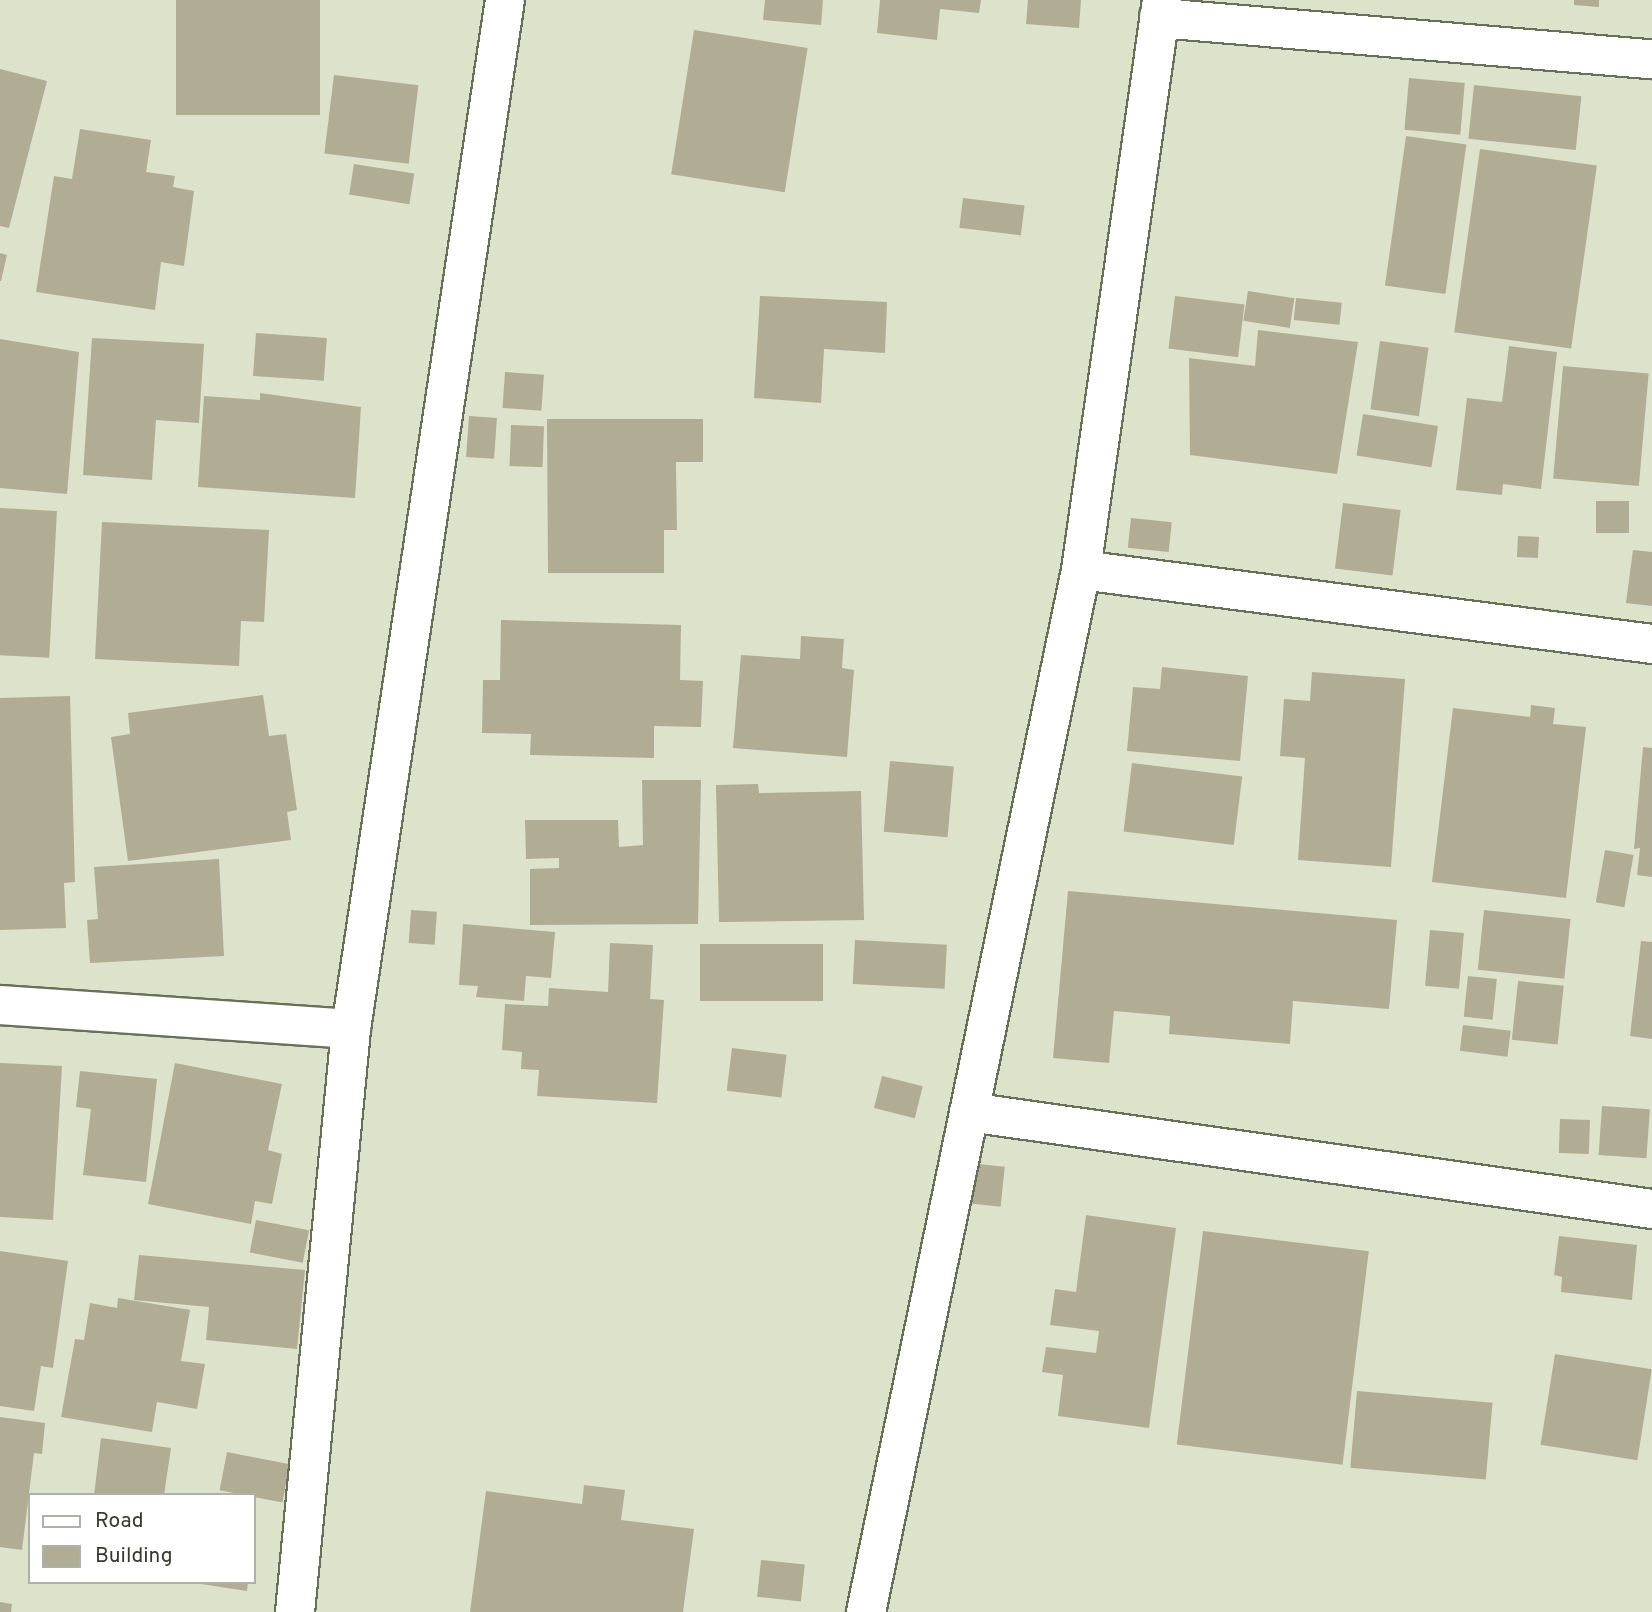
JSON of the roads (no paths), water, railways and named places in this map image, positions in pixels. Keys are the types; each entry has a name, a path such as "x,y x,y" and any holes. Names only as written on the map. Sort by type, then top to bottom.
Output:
{"street":[{"path":"295,1612 351,1029 505,0"},
{"path":"866,1612 1081,570 1161,9 1652,59"},
{"path":"1081,570 1652,644"},
{"path":"0,1006 351,1029"},
{"path":"969,1112 1652,1209"}]}
